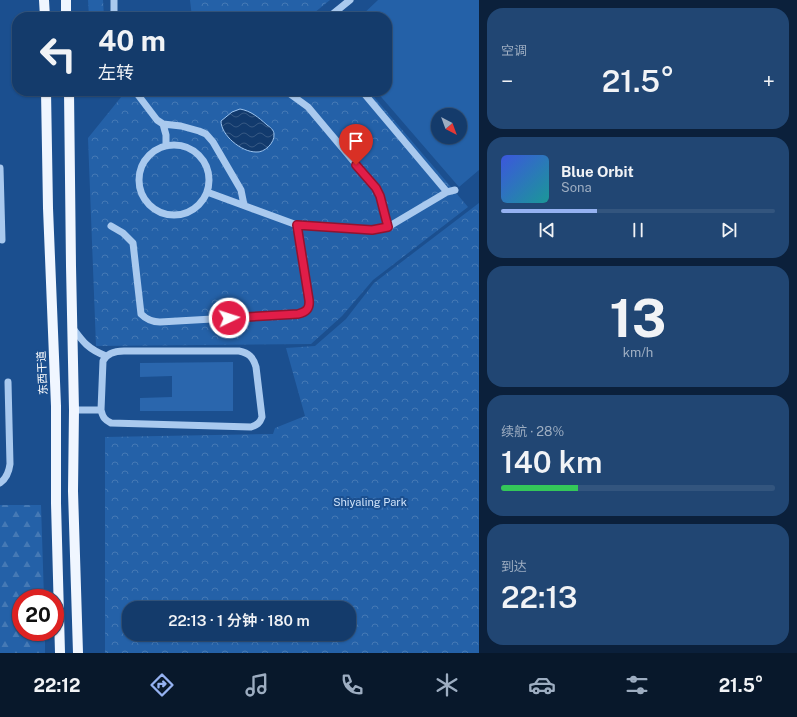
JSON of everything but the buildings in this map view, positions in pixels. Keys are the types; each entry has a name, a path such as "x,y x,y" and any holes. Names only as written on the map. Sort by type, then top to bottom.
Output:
{"main road":[{"path":"44,0 45,12"},
{"path":"66,0 66,12"},
{"name":"东西干道","path":"46,96 48,208 56,406 56,503 60,653"},
{"path":"69,96 74,410 73,491 78,653"}],"street":[{"path":"114,0 114,12"},
{"path":"335,12 350,0"},
{"path":"139,96 157,120 163,124 181,126 206,134 213,142 241,190 244,205"},
{"path":"293,96 308,107 376,188 380,196 388,227"},
{"path":"366,96 446,192"},
{"path":"163,124 166,135 166,145"},
{"path":"176,144 187,146 197,152 204,161 209,172 210,183 207,192 199,205 189,212 178,215 165,214 154,210 145,201 140,190 138,179 140,168 146,158 154,150 166,145 176,144"},
{"path":"0,168 2,240"},
{"path":"207,192 297,225 372,230 388,227 446,192 455,190"},
{"path":"111,226 124,233 133,243 142,314 149,320 160,322 298,314 307,311 309,308 309,300 297,225"},
{"path":"72,325 84,344 92,350 106,356"},
{"path":"118,351 239,351 249,354 254,360 262,417 261,421 257,425 251,427 112,423 106,421 101,410 103,361 106,356 118,351"},
{"path":"0,483 8,472 10,464 8,382"},
{"path":"74,410 101,410"}],"green space":[{"path":"88,0 103,0 104,12 89,12"},
{"path":"190,0 330,0 315,12 191,12"},
{"path":"378,0 479,0 479,170 459,187 380,96 392,96 392,12 365,12"},
{"path":"122,96 373,96 468,207 373,280 342,316 311,344 96,346 88,138"},
{"name":"Shiyaling Park","path":"479,203 479,653 105,653 105,437 273,434 275,428 305,416 286,348 315,346 346,319 374,283"},
{"path":"0,505 41,505 44,589 12,589 12,641 45,641 45,653 0,653"}],"water":[{"path":"240,109 248,111 273,130 273,141 262,151 250,151 238,146 224,132 221,121 232,112"}],"route":[{"path":"229,318 298,314 307,311 310,304 297,225 372,230 388,227 380,196 376,188 356,165"}]}
